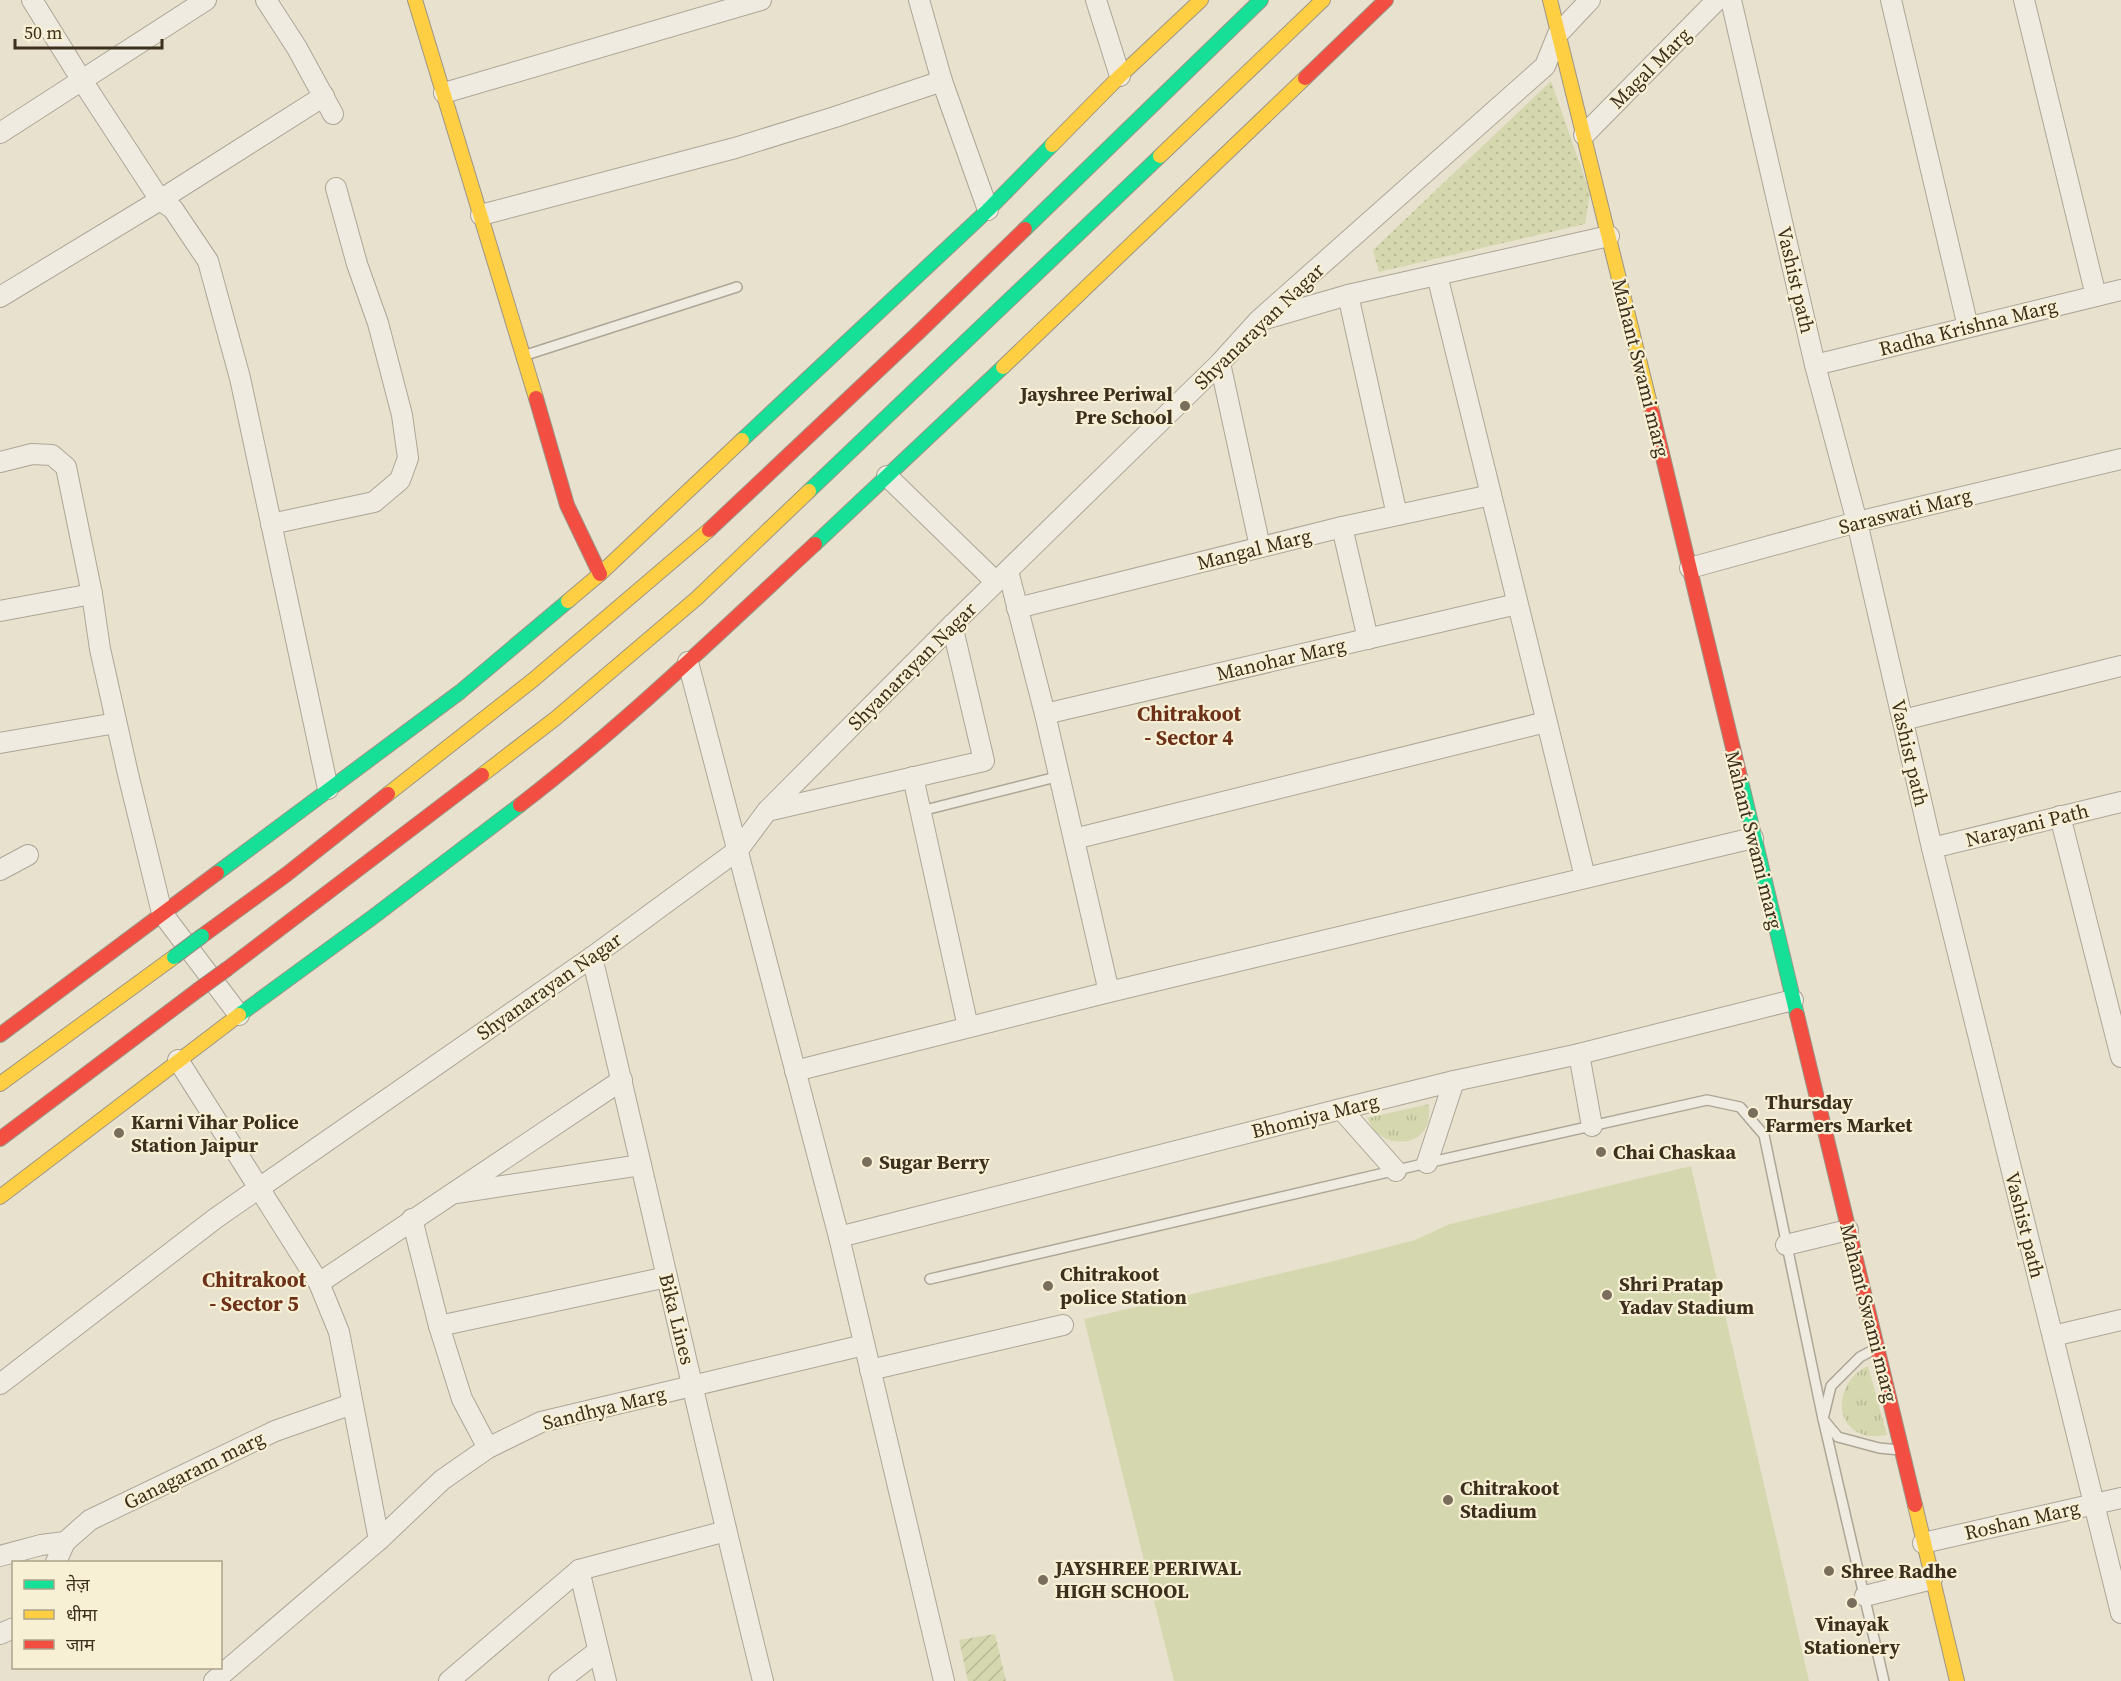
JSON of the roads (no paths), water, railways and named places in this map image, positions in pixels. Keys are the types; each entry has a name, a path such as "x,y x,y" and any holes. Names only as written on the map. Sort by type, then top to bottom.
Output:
{"main road":[{"path":"416,0 567,505 600,574"},
{"path":"0,1035 460,692 600,574 988,210 1120,76 1201,0"},
{"path":"0,1084 287,874 533,680 632,597 707,531 919,332 1261,0"},
{"path":"0,1139 556,718 697,598 1323,0"},
{"path":"0,1197 178,1060 373,917 549,782 688,662 887,476 1386,0"},
{"name":"Mahant Swami marg","path":"1550,0 1690,568 1753,838 1958,1681"}],"street":[{"path":"32,0 81,80 160,200 173,209 208,261 240,378 328,789"},
{"path":"0,133 206,0"},
{"path":"266,0 297,48 333,114"},
{"path":"444,93 761,0"},
{"path":"919,0 942,81 988,210"},
{"path":"1096,0 1120,76"},
{"name":"Shyanarayan Nagar","path":"0,1384 216,1218 592,957 738,850 767,811 952,625 1220,363 1259,320 1545,66 1558,34 1590,0"},
{"name":"Magal Marg","path":"1584,135 1717,0"},
{"name":"Vashist path","path":"1731,0 1815,365 1857,522 1932,848 2121,1613"},
{"path":"1891,0 1968,327"},
{"path":"2024,0 2096,296"},
{"path":"481,214 735,147 942,81"},
{"path":"0,297 160,200 324,96"},
{"path":"271,524 374,502 400,480 408,458 402,416 378,323 357,264 336,188"},
{"path":"1259,320 1348,295 1609,236"},
{"path":"1437,275 1585,877"},
{"name":"Radha Krishna Marg","path":"1815,365 2121,290"},
{"path":"1348,295 1397,515"},
{"path":"1220,363 1260,547"},
{"path":"0,462 32,454 52,455 66,467 92,594 100,649 162,913 240,1015"},
{"name":"Saraswati Marg","path":"1690,568 1857,522 2121,459"},
{"path":"887,476 1002,577 1017,608 1060,776 1109,992"},
{"name":"Mangal Marg","path":"1017,608 1260,547 1491,495"},
{"path":"1342,528 1368,639"},
{"path":"0,611 92,594"},
{"name":"Manohar Marg","path":"1045,714 1517,604"},
{"path":"767,811 984,760 952,625"},
{"path":"688,662 839,1237 944,1681"},
{"path":"1903,720 2121,666"},
{"path":"1074,839 1546,722"},
{"path":"0,743 116,723"},
{"path":"913,777 968,1027"},
{"name":"Narayani Path","path":"1932,848 2121,802"},
{"path":"2060,816 2121,1057"},
{"path":"795,1071 1109,992 1753,838"},
{"path":"0,870 28,855"},
{"name":"Bika Lines","path":"592,957 763,1681"},
{"name":"Bhomiya Marg","path":"839,1237 1341,1109 1454,1081 1579,1054 1793,1000"},
{"path":"1579,1054 1592,1126"},
{"path":"178,1060 319,1283 339,1332 379,1540"},
{"path":"319,1283 622,1080"},
{"path":"1427,1163 1454,1081"},
{"path":"1341,1109 1396,1171"},
{"path":"449,1194 640,1165"},
{"path":"412,1219 439,1326 462,1399 488,1448"},
{"path":"1786,1245 1848,1230"},
{"path":"439,1326 667,1277"},
{"path":"2053,1336 2121,1320"},
{"path":"870,1370 1063,1325"},
{"name":"Sandhya Marg","path":"214,1681 379,1540 442,1480 488,1448 541,1422 864,1345"},
{"name":"Ganagaram marg","path":"57,1561 65,1542 90,1520 274,1431 352,1404"},
{"name":"Roshan Marg","path":"1923,1543 2121,1498"},
{"path":"449,1681 579,1570 726,1531"},
{"path":"0,1556 41,1545 65,1542"},
{"path":"579,1570 606,1681"},
{"path":"1865,1596 1932,1579"},
{"path":"558,1681 598,1651"}],"lane":[{"path":"523,356 737,287"},
{"path":"921,810 1060,776"},
{"path":"930,1279 1707,1100 1740,1107 1764,1135 1823,1419 1884,1681"},
{"path":"1823,1419 1831,1386 1860,1357 1877,1348"},
{"path":"1823,1419 1838,1437 1879,1448 1903,1450"}],"place":[{"name":"Jayshree Periwal Pre School","path":"1185,406"},
{"name":"Thursday Farmers Market","path":"1753,1113"},
{"name":"Karni Vihar Police Station Jaipur","path":"119,1133"},
{"name":"Chai Chaskaa","path":"1601,1152"},
{"name":"Sugar Berry","path":"867,1162"},
{"name":"Chitrakoot police Station","path":"1048,1286"},
{"name":"Shri Pratap Yadav Stadium","path":"1607,1295"},
{"name":"Chitrakoot Stadium","path":"1448,1500"},
{"name":"Shree Radhe","path":"1829,1571"},
{"name":"JAYSHREE PERIWAL HIGH SCHOOL","path":"1043,1580"},
{"name":"Vinayak Stationery","path":"1852,1603"}],"district":[{"name":"Chitrakoot - Sector 4","path":"1189,725"},
{"name":"Chitrakoot - Sector 5","path":"254,1291"}]}
